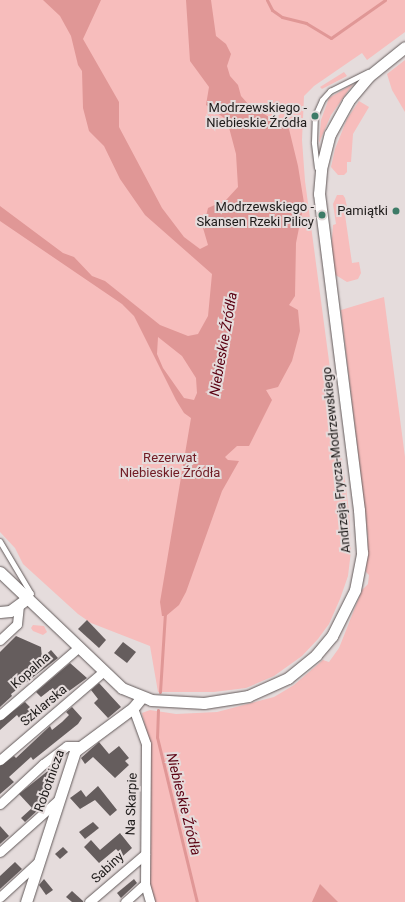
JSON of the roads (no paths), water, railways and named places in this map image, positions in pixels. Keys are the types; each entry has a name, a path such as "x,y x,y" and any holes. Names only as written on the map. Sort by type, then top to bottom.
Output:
{"street":[{"name":"Andrzeja Frycza-Modrzewskiego","path":"0,572 122,688 141,698 180,703 216,703 248,696 270,688 298,671 320,651 339,626 353,596 360,566 361,531 319,184 323,157 334,124 354,92 380,66 405,47"},
{"path":"0,612 10,611 19,606 28,598"},
{"path":"0,640 16,624 19,606"},
{"name":"Kopalna","path":"0,715 79,647"},
{"name":"Szklarska","path":"0,760 104,671"},
{"name":"Robotnicza","path":"26,902 70,761 79,746 133,708 141,698"},
{"name":"Na Skarpie","path":"133,708 146,744 145,884 150,902"},
{"path":"0,804 43,764 67,746 79,746"},
{"path":"0,852 57,801"},
{"name":"Sabiny","path":"89,902 145,854"},
{"path":"0,897 37,863"},
{"path":"125,902 145,884"}],"lane":[{"path":"319,184 314,142 315,116 322,100 330,91 380,66"},
{"path":"0,540 31,593 28,598"}],"water":[{"path":"43,0 101,0 83,39 119,102 119,127 162,208 184,237 200,249 208,245 203,228 208,208 226,200 238,187 236,154 227,120 206,105 209,87 190,61 186,0 211,0 216,36 226,44 231,54 227,66 230,76 238,85 241,96 249,105 289,129 298,166 304,203 296,243 295,296 289,305 298,310 300,331 292,361 278,387 266,390 272,400 249,446 237,446 225,457 228,460 239,461 222,491 186,592 179,605 166,616 162,616 160,602 191,418 184,413 176,400 134,316 122,304 0,221 0,206 63,253 74,257 92,276 105,281 160,325 188,336 198,334 208,316 212,274 145,215 120,179 104,146 89,131 83,108 82,71 78,65 71,36 60,16","holes":["158,337 182,356 196,378 197,393 194,400 184,398 163,368 157,354"]},
{"path":"320,884 338,902 312,902"}],"waterway":[{"path":"267,0 272,10 282,17 306,23 331,38 385,0"},
{"name":"Niebieskie Źródła","path":"160,692 165,613"},
{"name":"Niebieskie Źródła","path":"158,710 157,737 197,902"}],"place":[{"name":"Modrzewskiego - Niebieskie Źródła","path":"315,116"},
{"name":"Pamiątki","path":"396,211"},
{"name":"Modrzewskiego - Skansen Rzeki Pilicy","path":"322,215"}],"park label":[{"name":"Rezerwat Niebieskie Źródła","path":"170,466"}]}
